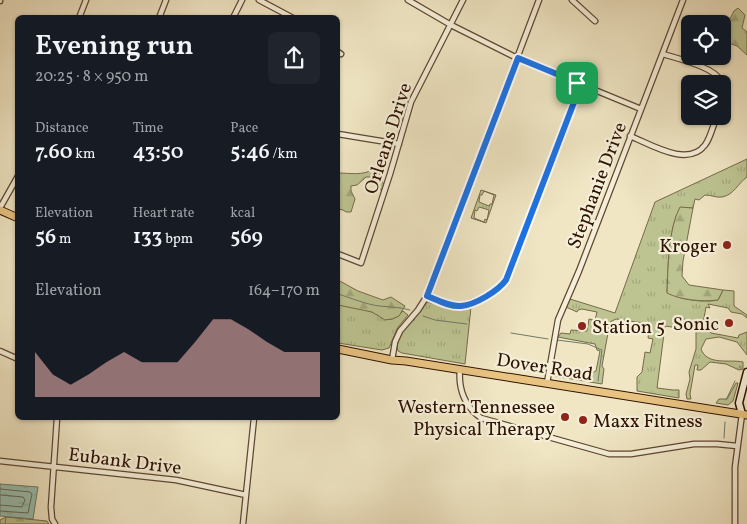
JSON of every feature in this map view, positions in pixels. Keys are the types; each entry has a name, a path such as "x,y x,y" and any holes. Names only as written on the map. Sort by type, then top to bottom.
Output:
{"main road":[{"path":"0,209 15,216"},
{"name":"Dover Road","path":"340,349 392,360 744,414"},
{"path":"744,414 738,403 747,372"}],"street":[{"path":"80,15 86,0"},
{"path":"160,15 166,0"},
{"path":"234,15 242,0"},
{"path":"259,0 287,15"},
{"path":"408,0 451,25 518,58 642,109"},
{"name":"Orleans Drive","path":"340,255 361,263 411,102 463,0"},
{"path":"392,360 395,342 400,331 427,296 539,0"},
{"path":"572,0 595,21"},
{"name":"Stephanie Drive","path":"547,383 558,320 579,271 683,0"},
{"path":"662,54 705,68 716,75"},
{"path":"427,296 450,305 462,306 472,303 501,287 506,280 581,84"},
{"path":"630,136 678,155 687,156 700,150 706,144 713,125"},
{"path":"340,134 398,144"},
{"path":"0,209 15,182"},
{"path":"0,350 15,358"},
{"path":"460,369 459,381 461,391 468,406 482,418 595,451 620,454 665,450 694,444 737,446"},
{"path":"735,524 735,467 737,446 744,414"},
{"path":"55,524 52,519 52,507 57,420"},
{"path":"244,524 254,420"},
{"name":"Eubank Drive","path":"0,460 176,480 246,495"}],"green space":[{"path":"738,8 745,15 742,28 747,32 747,55 737,46 731,44 731,17"},
{"path":"747,159 747,177 730,194 720,197 705,195 699,200 695,199 693,208 680,208 671,237 667,292 685,299 706,301 718,300 723,290 734,291 734,306 747,315 747,318 742,314 731,312 728,308 708,304 710,308 706,307 702,329 708,329 711,333 738,338 739,335 747,332 747,355 737,342 719,337 706,339 701,349 708,358 713,360 743,362 743,369 739,370 726,364 710,362 701,370 697,370 698,365 695,365 690,394 691,399 687,399 686,394 690,379 689,372 696,349 696,330 688,327 685,329 665,326 657,388 679,390 679,398 637,391 637,377 642,372 645,352 650,353 653,339 648,338 650,324 616,319 610,322 602,366 604,369 602,384 554,376 551,371 552,367 559,375 582,379 582,376 592,377 592,373 596,371 600,351 597,350 595,344 558,337 561,333 570,334 571,330 587,331 589,319 595,320 597,312 582,309 577,312 566,307 570,299 615,313 655,202"},
{"path":"374,169 379,172 384,186 383,190 377,189 373,177 366,177 357,185 351,186 355,199 351,212 340,209 340,173 370,171"},
{"path":"481,190 496,195 486,223 471,218","holes":["484,191 494,195 492,204 489,206 479,202 480,195","479,207 489,210 487,220 485,219 484,222 474,218 475,210 477,211"]},
{"path":"680,207 693,208 682,276 689,285 723,290 718,300 692,300 667,293 671,237"},
{"path":"340,281 358,291 383,300 391,297 405,306 399,316 392,319 385,320 372,312 340,305"},
{"path":"427,302 455,309 471,307 465,364 398,351 399,338"},
{"path":"340,305 361,309 386,319 398,316 403,311 408,315 398,327 389,348 382,350 340,343"},
{"path":"736,383 738,383 733,401 728,405 716,403 719,399 727,399"},
{"path":"6,517 47,521 49,524 0,524 0,520"}],"water":[{"path":"0,484 38,487 33,519 0,516"}],"waterway":[{"path":"340,295 374,305 410,310"},
{"path":"423,316 435,320 467,324"},
{"path":"511,333 548,339"},
{"path":"557,340 588,344 602,350 598,381"},
{"path":"726,400 735,381"},
{"path":"724,438 725,422"},
{"path":"5,524 6,517"}],"place":[{"name":"Kroger","path":"727,245"},
{"name":"Sonic","path":"729,323"},
{"name":"Station 5","path":"582,326"},
{"name":"Western Tennessee Physical Therapy","path":"565,417"},
{"name":"Maxx Fitness","path":"583,420"}],"route":[{"path":"518,58 577,83 581,84 504,284 498,290 462,306 450,305 427,296 518,58"}]}
